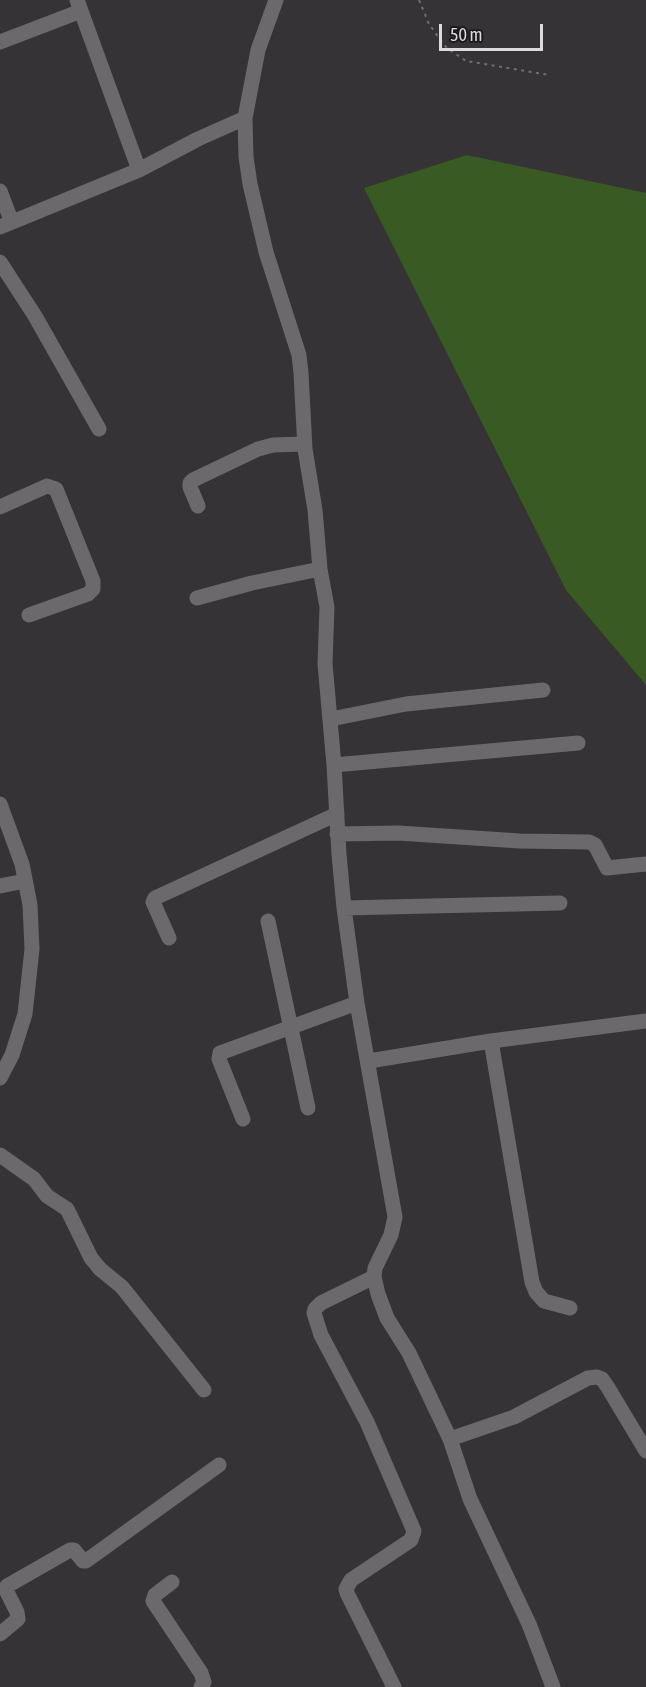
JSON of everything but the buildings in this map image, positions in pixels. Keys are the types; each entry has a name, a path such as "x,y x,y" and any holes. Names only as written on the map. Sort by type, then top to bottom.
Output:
{"street":[{"path":"276,0 258,50 245,118 250,184 266,252 299,355 304,444 327,607 325,664 344,908 357,1004 369,1061 395,1217 391,1235 375,1268 374,1277 387,1318 409,1353 450,1439 470,1499 529,1624 553,1687"},
{"path":"0,42 79,6 139,170"},
{"path":"0,190 6,224 139,170 198,139 245,118"},
{"path":"0,262 35,316 99,429"},
{"path":"198,506 189,487 193,480 258,449 273,445 304,444"},
{"path":"0,507 47,486 56,489 93,581 93,589 87,594 29,615"},
{"path":"197,598 252,583 320,569"},
{"path":"331,719 406,704 543,690"},
{"path":"334,765 578,743"},
{"path":"0,804 22,864 30,905 32,949 25,1014 12,1055 0,1078"},
{"path":"169,938 153,902 155,898 337,814"},
{"path":"337,834 398,833 520,841 589,842 595,845 607,867 646,864"},
{"path":"0,886 25,882"},
{"path":"344,908 560,903"},
{"path":"268,921 308,1108"},
{"path":"243,1119 219,1056 224,1050 357,1004"},
{"path":"369,1061 491,1041 646,1021"},
{"path":"491,1041 532,1282 536,1292 544,1301 570,1308"},
{"path":"0,1155 31,1176 47,1196 67,1209 91,1258 100,1269 122,1287 204,1390"},
{"path":"374,1277 321,1303 314,1313 325,1343 366,1422 414,1532 411,1540 351,1580 346,1589 394,1687"},
{"path":"450,1439 514,1417 588,1378 597,1377 602,1379 607,1386 646,1451"},
{"path":"0,1634 18,1619 6,1589 7,1586 72,1550 85,1561 219,1465"},
{"path":"172,1582 155,1595 153,1601 201,1673 204,1682 201,1687"}],"path":[{"path":"419,0 429,24 439,38 447,48 466,61 549,75"}],"green space":[{"path":"467,155 646,193 646,685 566,590 364,188"}]}
